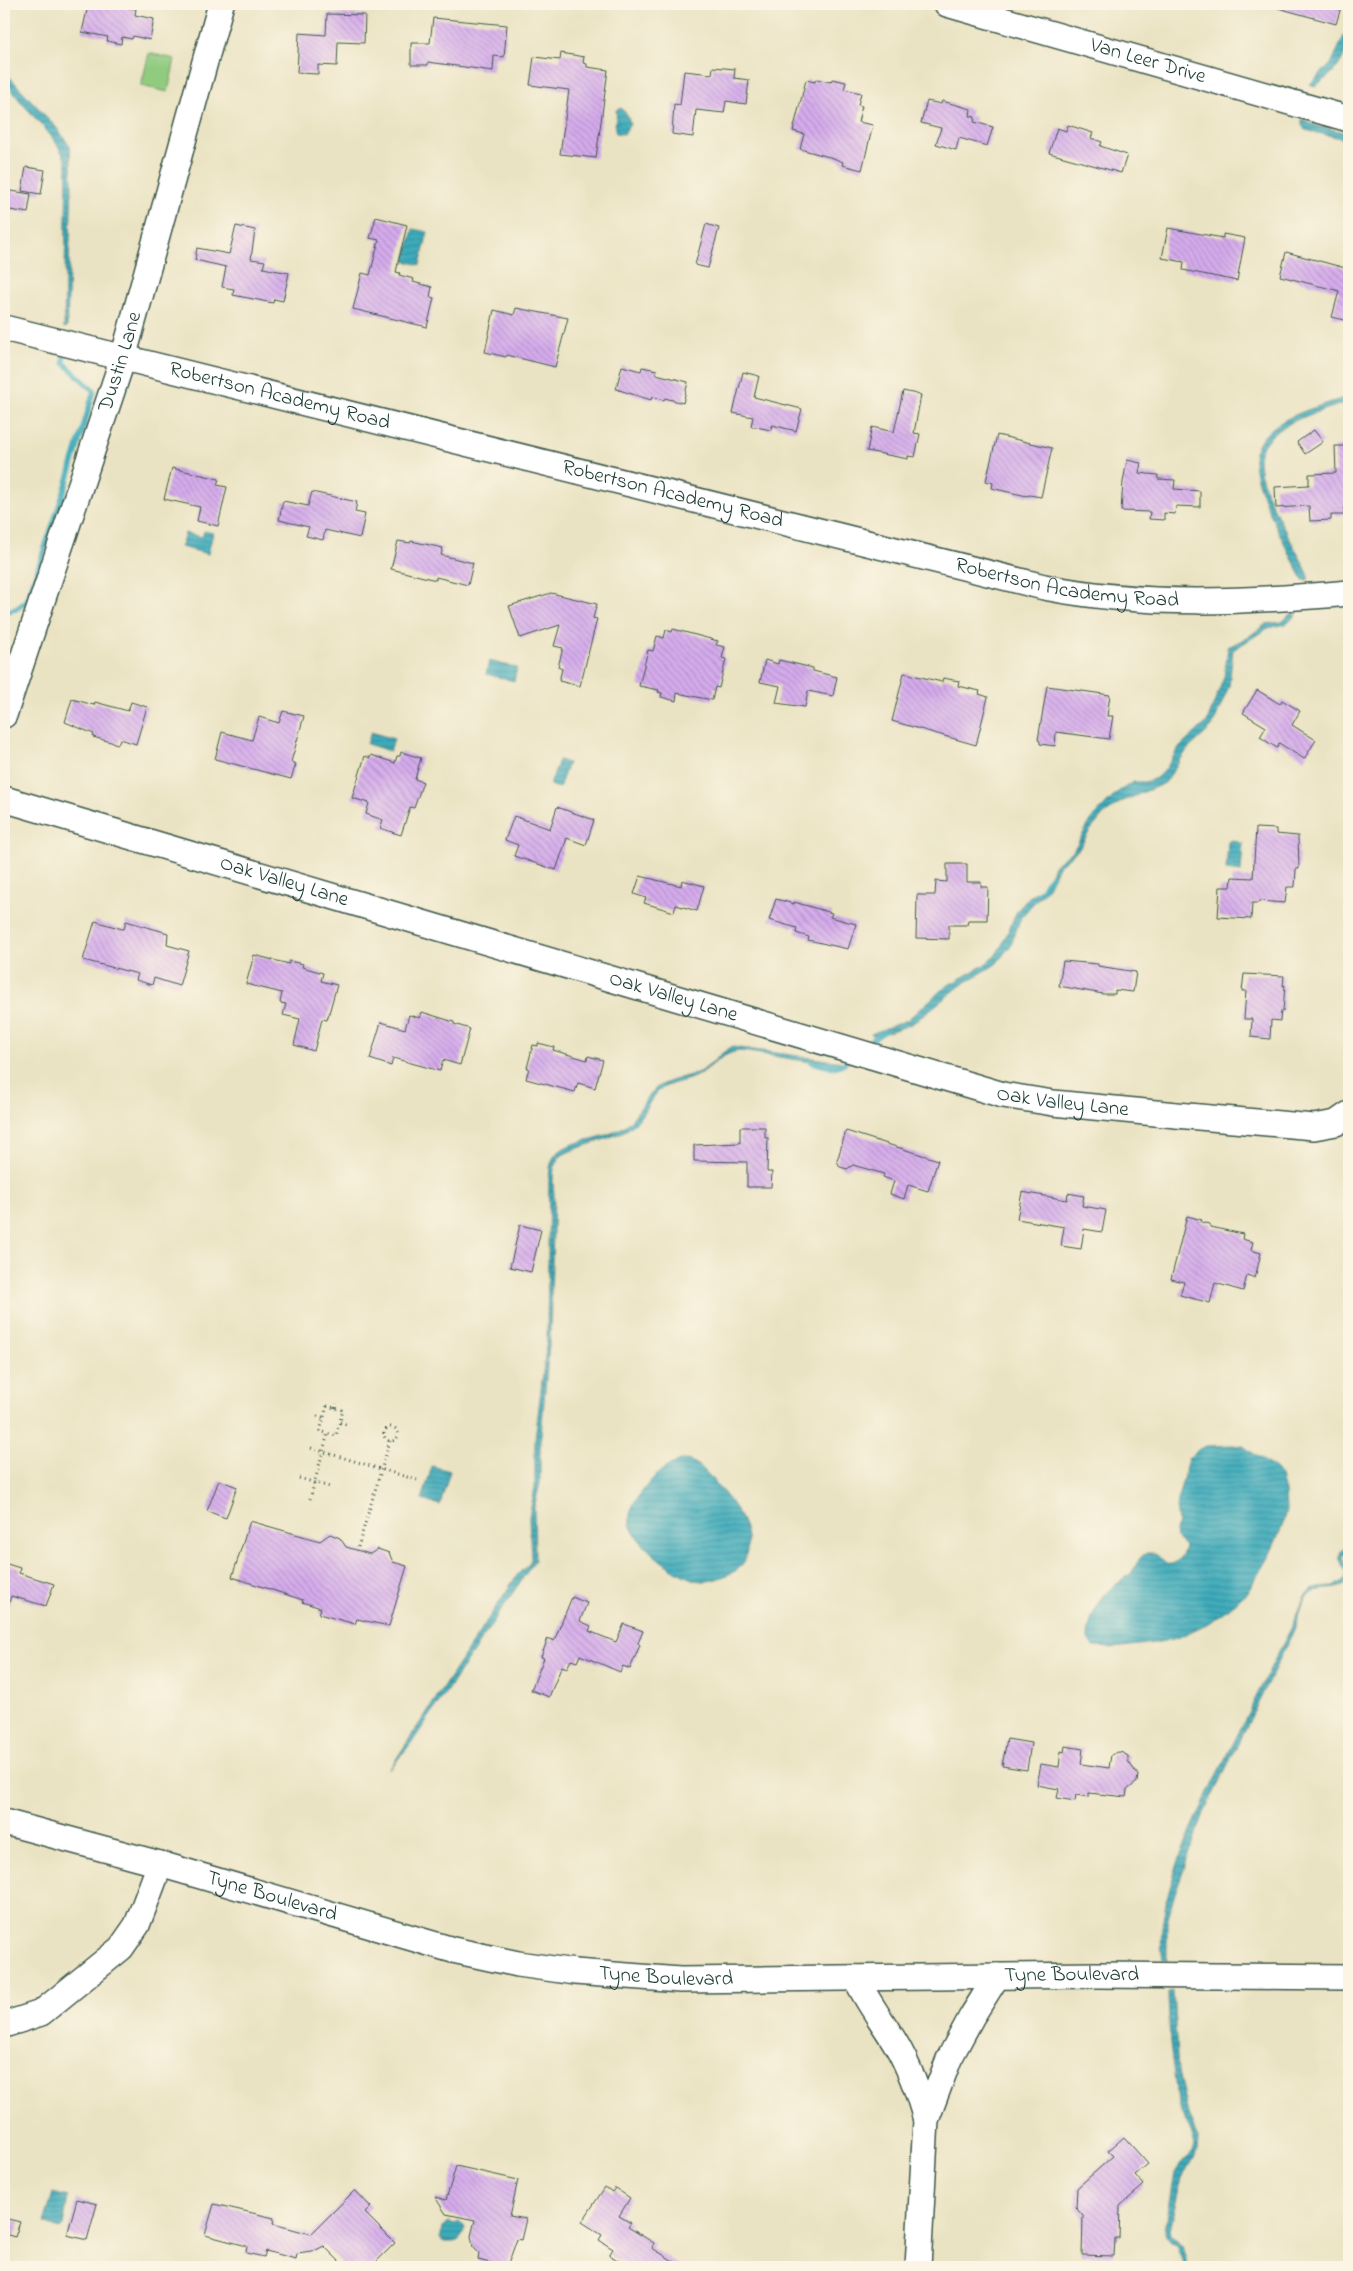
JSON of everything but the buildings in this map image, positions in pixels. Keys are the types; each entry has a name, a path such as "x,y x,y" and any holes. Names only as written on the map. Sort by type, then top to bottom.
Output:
{"street":[{"name":"Dustin Lane","path":"4,715 123,358 221,4"},
{"name":"Van Leer Drive","path":"947,4 1349,119"},
{"name":"Robertson Academy Road","path":"4,328 1060,590 1104,597 1192,602 1282,599 1349,593"},
{"name":"Oak Valley Lane","path":"4,799 1004,1095 1053,1103 1263,1124 1314,1127 1347,1121"},
{"name":"Tyne Boulevard","path":"4,1822 160,1864 393,1934 453,1950 518,1964 575,1972 680,1980 997,1976 1349,1977"},
{"path":"4,2025 34,2017 41,2013 121,1948 137,1925 160,1864"},
{"path":"918,2267 926,2120 949,2058 997,1976"},
{"path":"856,1978 905,2060 913,2077 926,2120"}],"path":[{"path":"335,1408 336,1403"},
{"path":"327,1406 335,1408 343,1410 336,1436 320,1431 327,1406"},
{"path":"317,1416 324,1418"},
{"path":"340,1422 348,1425"},
{"path":"358,1547 390,1441 398,1436 398,1431 394,1427 387,1428 384,1433 390,1441"},
{"path":"310,1499 328,1433"},
{"path":"311,1448 417,1480"},
{"path":"299,1478 330,1486"}],"green space":[{"path":"149,53 175,59 168,92 141,86"}],"water":[{"path":"1349,14 1347,45 1342,59 1331,74 1315,87 1310,84 1331,64 1346,32"},
{"path":"4,71 56,127 70,146 72,182 67,327 64,328 67,166 54,140 13,92 6,81"},
{"path":"621,108 628,116 630,124 624,134 616,133 615,130 616,110"},
{"path":"1302,119 1317,126 1349,133 1349,140 1305,130 1302,125"},
{"path":"413,229 428,232 420,265 405,261"},
{"path":"1349,396 1349,401 1300,418 1281,428 1267,441 1260,453 1259,466 1269,498 1309,576 1308,580 1303,580 1266,505 1256,474 1254,455 1258,445 1269,431 1286,419"},
{"path":"204,531 213,533 208,554 181,547 185,533 202,537"},
{"path":"1290,614 1297,614 1287,624 1268,628 1233,650 1229,686 1212,727 1187,750 1165,783 1121,802 1103,815 1089,832 1079,849 1058,866 1048,887 1021,917 1011,945 996,964 960,986 913,1023 879,1036 871,1034 907,1020 945,987 984,965 995,956 1017,911 1030,896 1046,885 1054,865 1073,851 1093,817 1118,792 1133,782 1146,782 1156,778 1167,767 1178,749 1207,722 1224,677 1228,647 1248,637 1266,624 1282,622"},
{"path":"489,661 517,668 514,681 486,674"},
{"path":"371,732 394,739 390,751 367,744"},
{"path":"559,760 568,763 559,788 550,785"},
{"path":"1233,840 1243,844 1241,872 1226,870 1228,842"},
{"path":"732,1047 843,1062 846,1066 742,1051 728,1054 698,1075 660,1090 632,1126 615,1135 572,1150 564,1154 556,1162 553,1176 550,1333 540,1446 540,1483 534,1508 535,1560 413,1741 389,1770 517,1575 529,1564 531,1559 529,1517 535,1487 535,1440 547,1339 549,1178 553,1159 557,1153 570,1145 607,1135 622,1127 635,1115 653,1090 669,1082 699,1072"},
{"path":"1206,1446 1243,1446 1274,1468 1281,1476 1285,1492 1286,1510 1282,1527 1270,1554 1247,1593 1211,1622 1177,1638 1114,1648 1094,1647 1088,1640 1089,1627 1097,1607 1108,1591 1130,1574 1139,1559 1147,1553 1153,1553 1166,1564 1170,1564 1176,1562 1183,1553 1185,1546 1176,1538 1175,1530 1178,1523 1176,1506 1188,1459 1199,1449"},
{"path":"683,1460 688,1460 700,1466 734,1507 745,1528 747,1550 740,1568 712,1580 701,1581 692,1579 659,1560 640,1541 630,1523 633,1505 648,1484 666,1468"},
{"path":"432,1466 450,1471 440,1505 422,1500"},
{"path":"1349,1543 1349,1547 1342,1557 1349,1572 1348,1581 1339,1587 1313,1592 1306,1598 1295,1628 1204,1813 1175,1893 1167,1921 1167,1960 1163,1960 1162,1934 1166,1906 1174,1875 1198,1814 1293,1625 1305,1596 1312,1588 1333,1587 1345,1579 1347,1573 1339,1555"},
{"path":"1173,1991 1178,2072 1188,2114 1199,2141 1198,2150 1182,2179 1170,2230 1171,2234 1182,2245 1188,2267 1185,2267 1176,2244 1168,2239 1165,2230 1175,2174 1182,2163 1193,2152 1195,2146 1190,2129 1181,2113 1176,2090 1170,2043 1168,1992"},
{"path":"53,2193 68,2197 63,2226 60,2229 44,2223"},
{"path":"449,2222 455,2224 459,2222 465,2227 459,2240 445,2242 440,2239 443,2227"}],"waterway":[{"path":"4,612 16,609 27,601 66,486 94,391 64,363 64,352"},
{"path":"1040,892 1052,875"},
{"path":"864,1046 883,1032"},
{"path":"812,1062 833,1067 842,1064 852,1057"}]}
